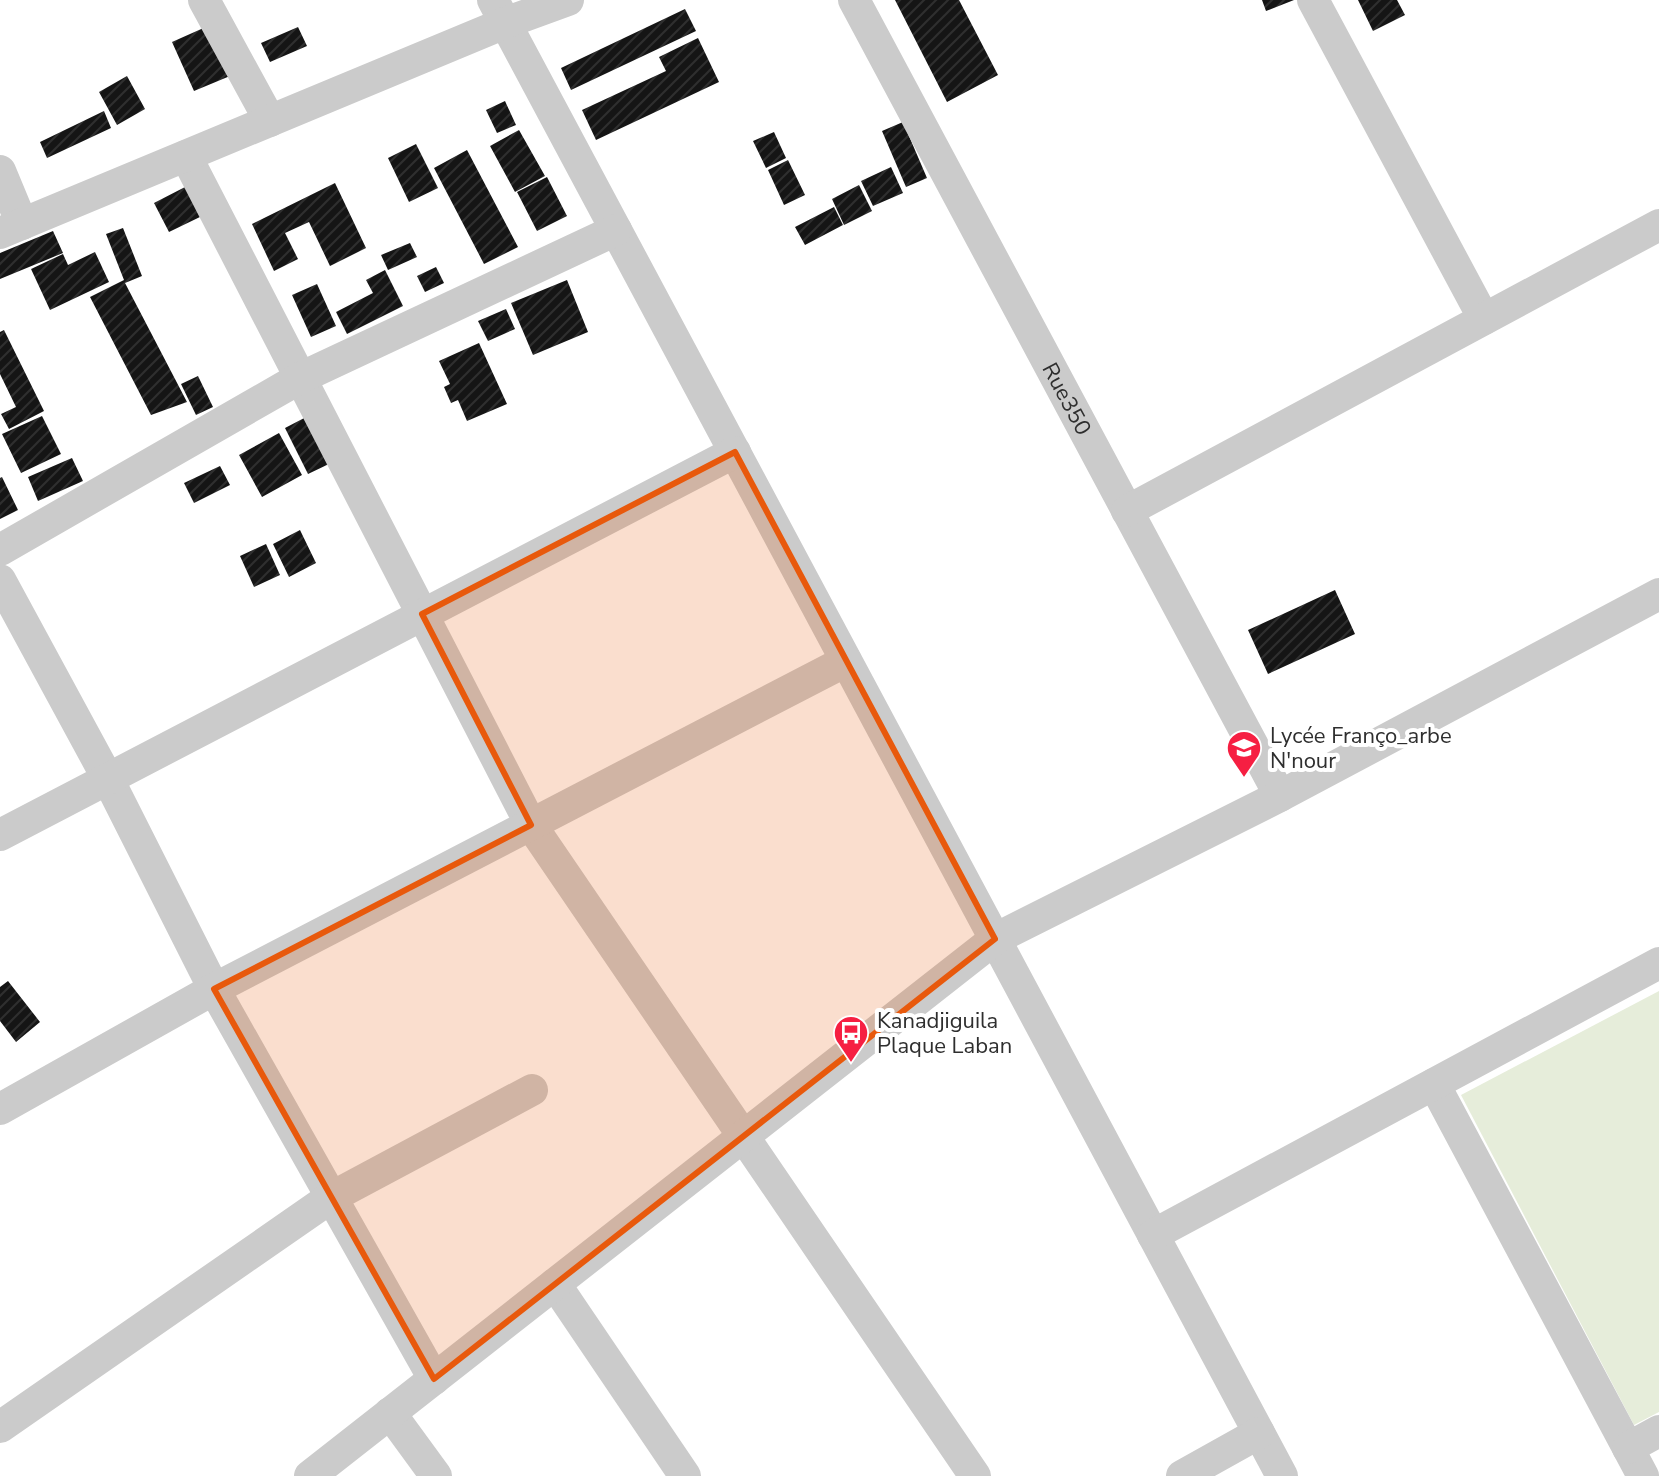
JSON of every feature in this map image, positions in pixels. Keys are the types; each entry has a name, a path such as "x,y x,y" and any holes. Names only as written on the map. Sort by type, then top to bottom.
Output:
{"street":[{"path":"204,0 270,121"},
{"path":"0,171 11,229 270,121 499,11 568,0"},
{"name":"Rue350","path":"854,0 1280,796"},
{"path":"1313,0 1484,319"},
{"path":"499,11 1282,1476"},
{"path":"186,156 531,825 975,1476"},
{"path":"1127,511 1659,225"},
{"path":"0,550 300,378 616,230"},
{"path":"0,835 735,452"},
{"path":"0,580 108,779 214,989 434,1379"},
{"path":"310,1476 995,939 1655,607"},
{"path":"0,1109 214,989 846,661"},
{"path":"1153,1235 1659,963"},
{"path":"1434,1084 1643,1476"},
{"path":"0,1427 330,1198 532,1090"},
{"path":"555,1284 685,1476"},
{"path":"390,1413 436,1476"},
{"path":"1628,1448 1659,1431"},
{"path":"1182,1476 1259,1433"}],"highlighted area":[{"path":"735,452 995,939 434,1379 214,989 531,825 422,614"}],"green space":[{"path":"1659,991 1659,1412 1634,1425 1461,1095"}],"building":[{"path":"895,0 959,0 998,75 947,102"},
{"path":"1262,0 1294,0 1266,11"},
{"path":"1358,0 1397,0 1405,15 1373,31"},
{"path":"685,9 696,31 571,90 561,68"},
{"path":"208,26 230,76 194,91 172,42"},
{"path":"298,27 307,46 270,62 261,43"},
{"path":"698,38 719,82 596,140 582,110 666,71 659,57"},
{"path":"127,76 145,109 117,125 99,92"},
{"path":"505,101 516,125 497,133 486,110"},
{"path":"104,111 111,128 47,158 40,142"},
{"path":"903,122 927,178 906,187 882,131"},
{"path":"519,130 545,176 515,192 490,146"},
{"path":"774,132 786,158 766,168 753,141"},
{"path":"416,144 438,188 409,202 388,158"},
{"path":"467,150 518,247 484,264 434,168"},
{"path":"788,160 805,195 784,205 768,170"},
{"path":"891,167 903,193 873,206 861,181"},
{"path":"547,177 567,216 537,231 517,192"},
{"path":"335,183 366,248 330,266 309,222 285,233 298,259 274,271 252,224"},
{"path":"859,185 872,211 844,225 832,199"},
{"path":"187,186 202,216 169,232 154,203"},
{"path":"834,207 843,225 805,245 795,227"},
{"path":"123,228 142,276 125,283 187,402 151,415 90,297 124,280 106,234"},
{"path":"53,231 63,253 0,279 0,253"},
{"path":"410,243 417,257 388,270 381,255"},
{"path":"95,252 109,282 50,310 31,269 63,254 68,265"},
{"path":"436,267 444,283 425,292 417,276"},
{"path":"385,270 403,306 347,334 336,312 373,293 366,280"},
{"path":"567,280 588,332 533,355 511,303"},
{"path":"317,284 336,326 311,337 292,295"},
{"path":"506,309 515,329 488,341 478,321"},
{"path":"4,330 44,411 9,429 1,414 16,407 0,374 0,332"},
{"path":"479,343 507,404 467,421 458,400 451,403 444,387 450,384 439,361"},
{"path":"198,376 213,407 196,415 181,384"},
{"path":"42,416 61,454 21,473 2,434"},
{"path":"308,416 331,463 308,474 285,428"},
{"path":"279,433 302,475 262,497 239,455"},
{"path":"72,458 83,481 38,501 28,477"},
{"path":"220,466 230,485 194,503 184,483"},
{"path":"0,478 18,510 0,519"},
{"path":"300,530 316,563 289,577 273,544"},
{"path":"266,544 280,575 254,587 240,556"},
{"path":"1335,590 1355,634 1268,674 1248,630"},
{"path":"8,981 40,1022 16,1042 0,1021 0,987"}],"place":[{"name":"Lycée Franço_arbe N'nour","path":"1244,779"},
{"name":"Kanadjiguila Plaque Laban","path":"851,1064"}]}
